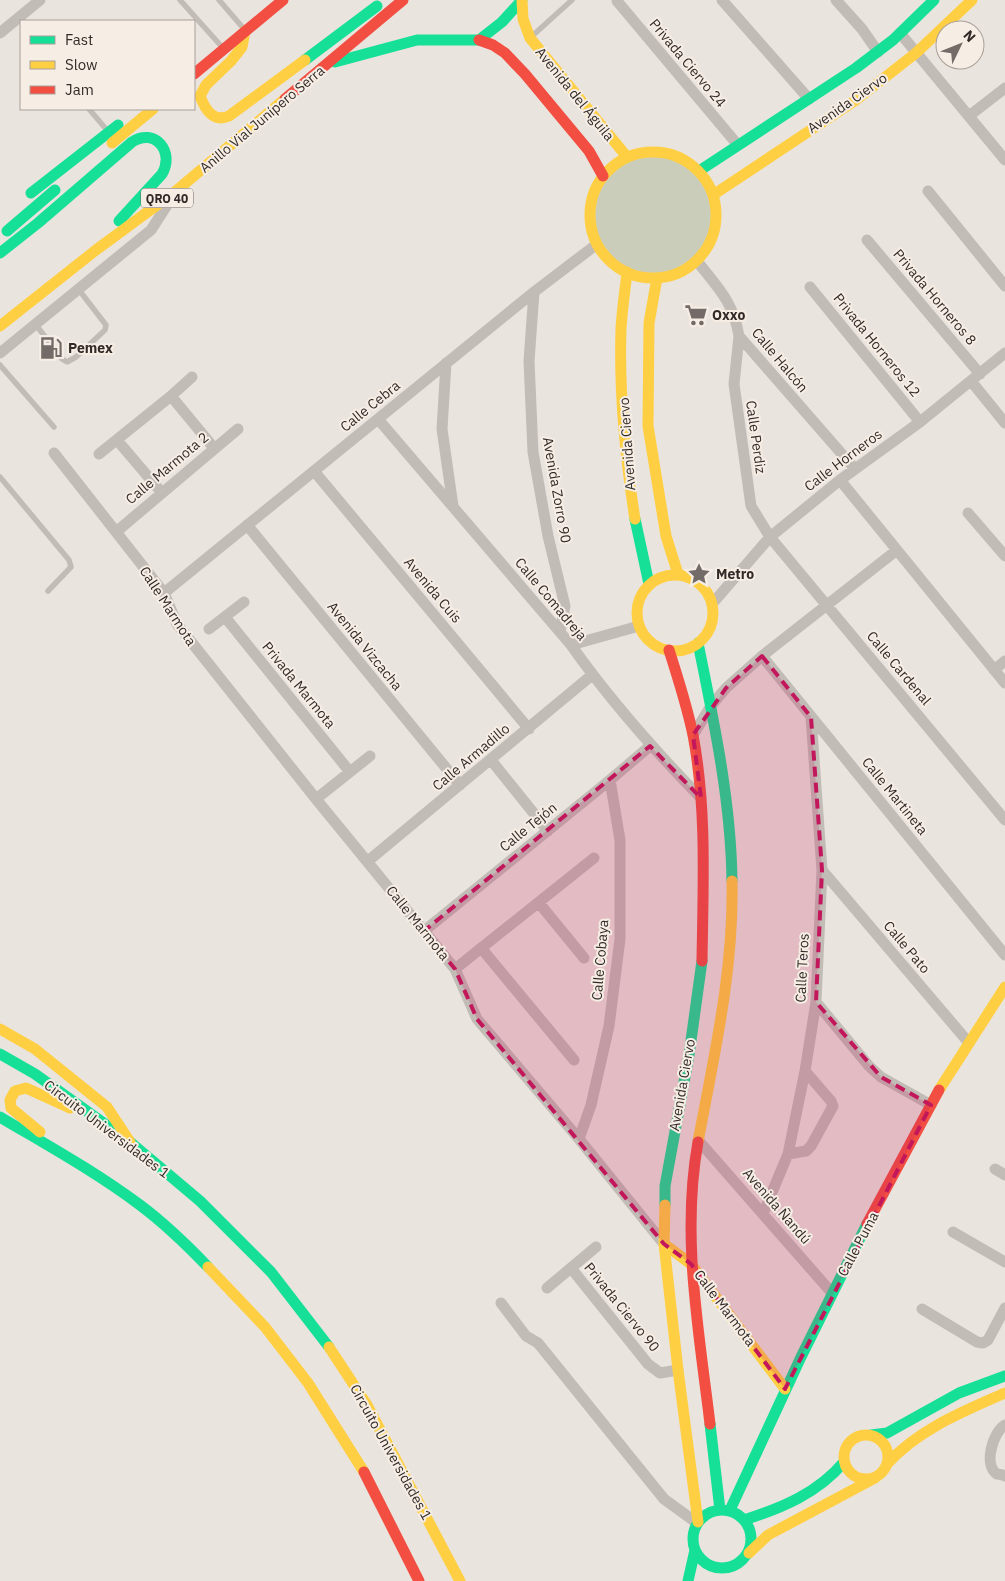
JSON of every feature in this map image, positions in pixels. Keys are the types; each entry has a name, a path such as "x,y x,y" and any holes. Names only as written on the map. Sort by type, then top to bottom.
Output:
{"main road":[{"path":"195,73 283,0"},
{"path":"245,31 242,47 231,61 206,85 200,96 204,107 214,117 221,119 229,116 385,0"},
{"name":"Anillo Vial Junípero Serra","path":"0,326 176,190 404,0"},
{"path":"328,64 417,40 479,40 502,22 522,0"},
{"name":"Avenida del Águila","path":"522,0 523,19 530,38 534,66 603,176"},
{"name":"Avenida Ciervo","path":"699,171 878,52 934,0"},
{"name":"Avenida Ciervo","path":"713,195 856,100 916,53 972,0"},
{"name":"Avenida del Águila","path":"479,40 534,66 627,157"},
{"path":"20,203 136,110"},
{"path":"84,166 152,110"},
{"path":"0,253 132,142 142,137 150,137 166,152 166,166 162,174 105,235 96,250"},
{"path":"644,152 662,152 679,157 699,171 708,182 713,195 717,212 715,230 708,247 697,261 678,273 657,278 642,277 627,272 610,260 597,244 591,227 590,209 594,192 603,176 612,166 627,157 644,152"},
{"path":"0,236 61,185"},
{"name":"Avenida Ciervo","path":"627,272 621,328 636,425 678,574"},
{"name":"Avenida Ciervo","path":"649,584 630,493 636,425 649,323 657,278"},
{"path":"678,574 690,578 701,585 709,596 712,604 712,621 707,633 698,643 684,650 669,650 656,646 646,638 639,626 636,611 640,596 649,584 663,576 678,574"},
{"name":"Avenida Ciervo","path":"697,1523 664,1244 665,1186 689,1055 715,966 733,916 732,852 726,794 698,643"},
{"name":"Avenida Ciervo","path":"669,650 693,735 701,798 704,857 715,966 725,996 693,1170 691,1264 725,1510"},
{"name":"Calle Puma","path":"725,1510 832,1293 931,1105 1005,987"},
{"path":"0,1029 35,1049 107,1107 130,1142"},
{"name":"Circuito Universidades 1","path":"0,1054 35,1074 130,1142 200,1201 271,1272 327,1344 367,1404 460,1581"},
{"path":"78,1163 11,1108 9,1103 10,1097 20,1088 26,1088 98,1120"},
{"path":"0,1117 78,1163 140,1206 186,1244 265,1327 308,1383 371,1484 419,1581"},
{"name":"Calle Marmota","path":"664,1244 691,1264 785,1389"},
{"path":"870,1435 887,1433 959,1393 1005,1376"},
{"path":"887,1464 896,1453 910,1442 960,1413 1005,1393"},
{"path":"749,1553 752,1536 744,1520 725,1510 710,1512 695,1525 692,1545 702,1562 718,1575 737,1566 768,1534 874,1478 885,1470 888,1452 886,1446 877,1437 864,1434 852,1439 845,1449 844,1462 856,1477 874,1478"},
{"path":"744,1520 762,1515 818,1489 834,1476 844,1462"},
{"path":"688,1581 695,1550"}],"street":[{"path":"0,32 40,0"},
{"path":"722,0 810,99"},
{"path":"836,0 862,29 878,52"},
{"name":"Privada Ciervo 24","path":"617,1 737,144"},
{"path":"900,33 1005,160"},
{"path":"970,116 1005,88"},
{"path":"0,353 151,230 176,190"},
{"path":"928,191 1005,286"},
{"name":"Privada Horneros 8","path":"867,240 975,377 1005,423"},
{"name":"Calle Cebra","path":"164,593 534,292 597,244"},
{"name":"Calle Halcón","path":"697,261 730,305 736,320 739,336 854,469"},
{"name":"Privada Horneros 12","path":"810,287 920,422"},
{"name":"Avenida Zorro 90","path":"534,292 529,361 533,452 548,536 565,606 560,632"},
{"name":"Calle Perdiz","path":"739,336 734,384 751,506 770,537"},
{"name":"Calle Horneros","path":"712,604 770,537 854,469 920,422 1005,353"},
{"path":"446,363 442,429 453,506"},
{"path":"99,454 192,377"},
{"path":"171,396 214,448"},
{"name":"Calle Comadreja","path":"378,418 560,632 592,675 650,746 701,798"},
{"name":"Calle Marmota 2","path":"116,532 238,429"},
{"path":"117,440 162,493"},
{"name":"Calle Marmota","path":"54,453 164,593 177,624 316,799 455,969 476,1019 579,1139 664,1244"},
{"name":"Avenida Cuis","path":"314,471 529,729"},
{"path":"840,480 1005,683"},
{"path":"968,512 1005,556"},
{"name":"Avenida Vizcacha","path":"247,525 460,785"},
{"name":"Calle Cardenal","path":"770,537 1005,820"},
{"path":"693,735 711,706 726,688 762,656 897,550"},
{"path":"209,629 244,602"},
{"name":"Privada Marmota","path":"225,617 350,772"},
{"path":"571,646 639,626"},
{"name":"Calle Martineta","path":"762,656 1005,955"},
{"path":"994,670 1005,660"},
{"name":"Calle Armadillo","path":"368,861 592,675"},
{"name":"Calle Teros","path":"764,1214 788,1154 806,1071 816,1002 822,870 811,717"},
{"name":"Calle Tejón","path":"424,931 650,746"},
{"path":"316,799 370,756"},
{"path":"491,760 548,831"},
{"name":"Calle Cobaya","path":"579,1139 590,1105 609,1026 620,939 620,840 610,780"},
{"path":"455,969 594,858"},
{"name":"Calle Pato","path":"822,870 969,1044"},
{"path":"539,903 584,958"},
{"path":"482,949 574,1060"},
{"path":"816,1002 880,1077 931,1105"},
{"path":"788,1154 806,1151 811,1146 833,1106 831,1100 806,1071"},
{"name":"Avenida Ñandú","path":"698,1140 832,1293"},
{"path":"953,1232 1005,1262"},
{"name":"Privada Ciervo 90","path":"546,1288 596,1247"},
{"name":"Privada Ciervo 90","path":"571,1268 648,1364 660,1373 678,1370"},
{"path":"500,1303 526,1336 538,1343 664,1499 697,1523"},
{"path":"922,1309 977,1342 983,1343 988,1340 1004,1311"},
{"path":"1005,1425 1001,1427 995,1436 990,1457 991,1467 998,1474 1005,1476"}],"lane":[{"path":"180,0 222,49"},
{"path":"219,0 245,31"},
{"path":"530,38 572,0"},
{"path":"90,110 109,133"},
{"path":"36,324 62,359 67,362 76,357 105,330 106,325 79,290"},
{"path":"0,365 54,427"},
{"path":"0,476 68,560 71,567 48,591"}],"highlighted area":[{"path":"762,656 811,717 822,870 816,1002 881,1077 931,1105 785,1389 691,1264 664,1244 477,1019 455,969 424,931 650,746 701,798 693,735 726,688"}],"green space":[{"path":"654,153 678,157 697,171 711,190 715,214 711,238 697,257 678,271 654,275 630,271 611,257 597,238 593,214 597,190 611,171 630,157"}],"traffic: fast":[{"path":"335,62 417,40 479,40 502,22 522,0"},
{"path":"699,171 856,68 893,40 934,0"},
{"path":"305,60 377,6"},
{"path":"31,193 118,125"},
{"path":"0,253 132,142 140,138 155,140 164,150 166,158 162,174 119,221"},
{"path":"7,231 55,190"},
{"path":"635,519 649,584"},
{"path":"698,643 716,732 725,791 729,821 732,881"},
{"path":"665,1205 665,1186 689,1055 702,961"},
{"path":"0,1054 35,1074 130,1142 200,1201 271,1272 329,1347"},
{"path":"0,1117 71,1159 123,1193 167,1227 208,1267"},
{"path":"730,1510 801,1357 867,1224"},
{"path":"871,1435 887,1433 959,1393 1005,1376"},
{"path":"710,1424 720,1510"},
{"path":"744,1520 785,1505 811,1491 834,1473 844,1462"},
{"path":"716,1510 728,1510 743,1518 751,1533 751,1539 751,1545 743,1560 728,1568 716,1568 701,1560 693,1545 693,1533 701,1518 716,1510"},
{"path":"688,1581 695,1550"}],"traffic: slow":[{"path":"522,0 523,19 530,38 627,157"},
{"path":"713,195 856,100 916,53 972,0"},
{"path":"245,31 242,47 231,61 206,85 200,96 210,114 218,118 229,116 305,60"},
{"path":"0,326 96,250 176,191 285,99"},
{"path":"112,143 152,110"},
{"path":"653,152 677,157 698,170 711,191 716,215 711,239 698,260 677,273 653,278 629,273 608,260 595,239 590,215 595,191 608,170 629,157 653,152"},
{"path":"627,272 621,329 621,376 628,472 635,519"},
{"path":"657,278 649,323 648,426 666,536 678,574"},
{"path":"675,575 689,578 702,586 710,599 713,613 710,627 702,640 689,648 675,651 661,648 648,640 640,627 637,613 640,599 648,586 661,578 675,575"},
{"path":"698,1142 722,1013 730,947 732,881"},
{"path":"939,1090 1005,987"},
{"path":"0,1029 35,1049 107,1107 130,1142"},
{"path":"40,1132 11,1108 10,1100 15,1091 26,1088 70,1108"},
{"path":"665,1205 664,1244 698,1522"},
{"path":"664,1244 691,1264 785,1389"},
{"path":"208,1267 265,1327 308,1383 364,1472"},
{"path":"329,1347 367,1405 460,1581"},
{"path":"887,1464 899,1452 927,1431 942,1422 1005,1393"},
{"path":"870,1435 882,1441 887,1448 888,1457 887,1466 882,1473 875,1478 862,1479 854,1476 847,1469 844,1453 847,1445 854,1438 870,1435"},
{"path":"749,1553 768,1535 875,1478"}],"traffic: jam":[{"path":"195,73 283,0"},
{"path":"285,99 403,0"},
{"path":"479,40 493,45 505,53 525,74 589,151 603,176"},
{"path":"669,650 691,724 700,791 703,848 702,961"},
{"path":"867,1224 939,1090"},
{"path":"698,1142 693,1177 691,1248 697,1319 710,1424"},
{"path":"364,1472 419,1581"}],"place":[{"name":"Oxxo","path":"696,315"},
{"name":"Pemex","path":"51,348"},
{"name":"Metro","path":"699,574"}]}
